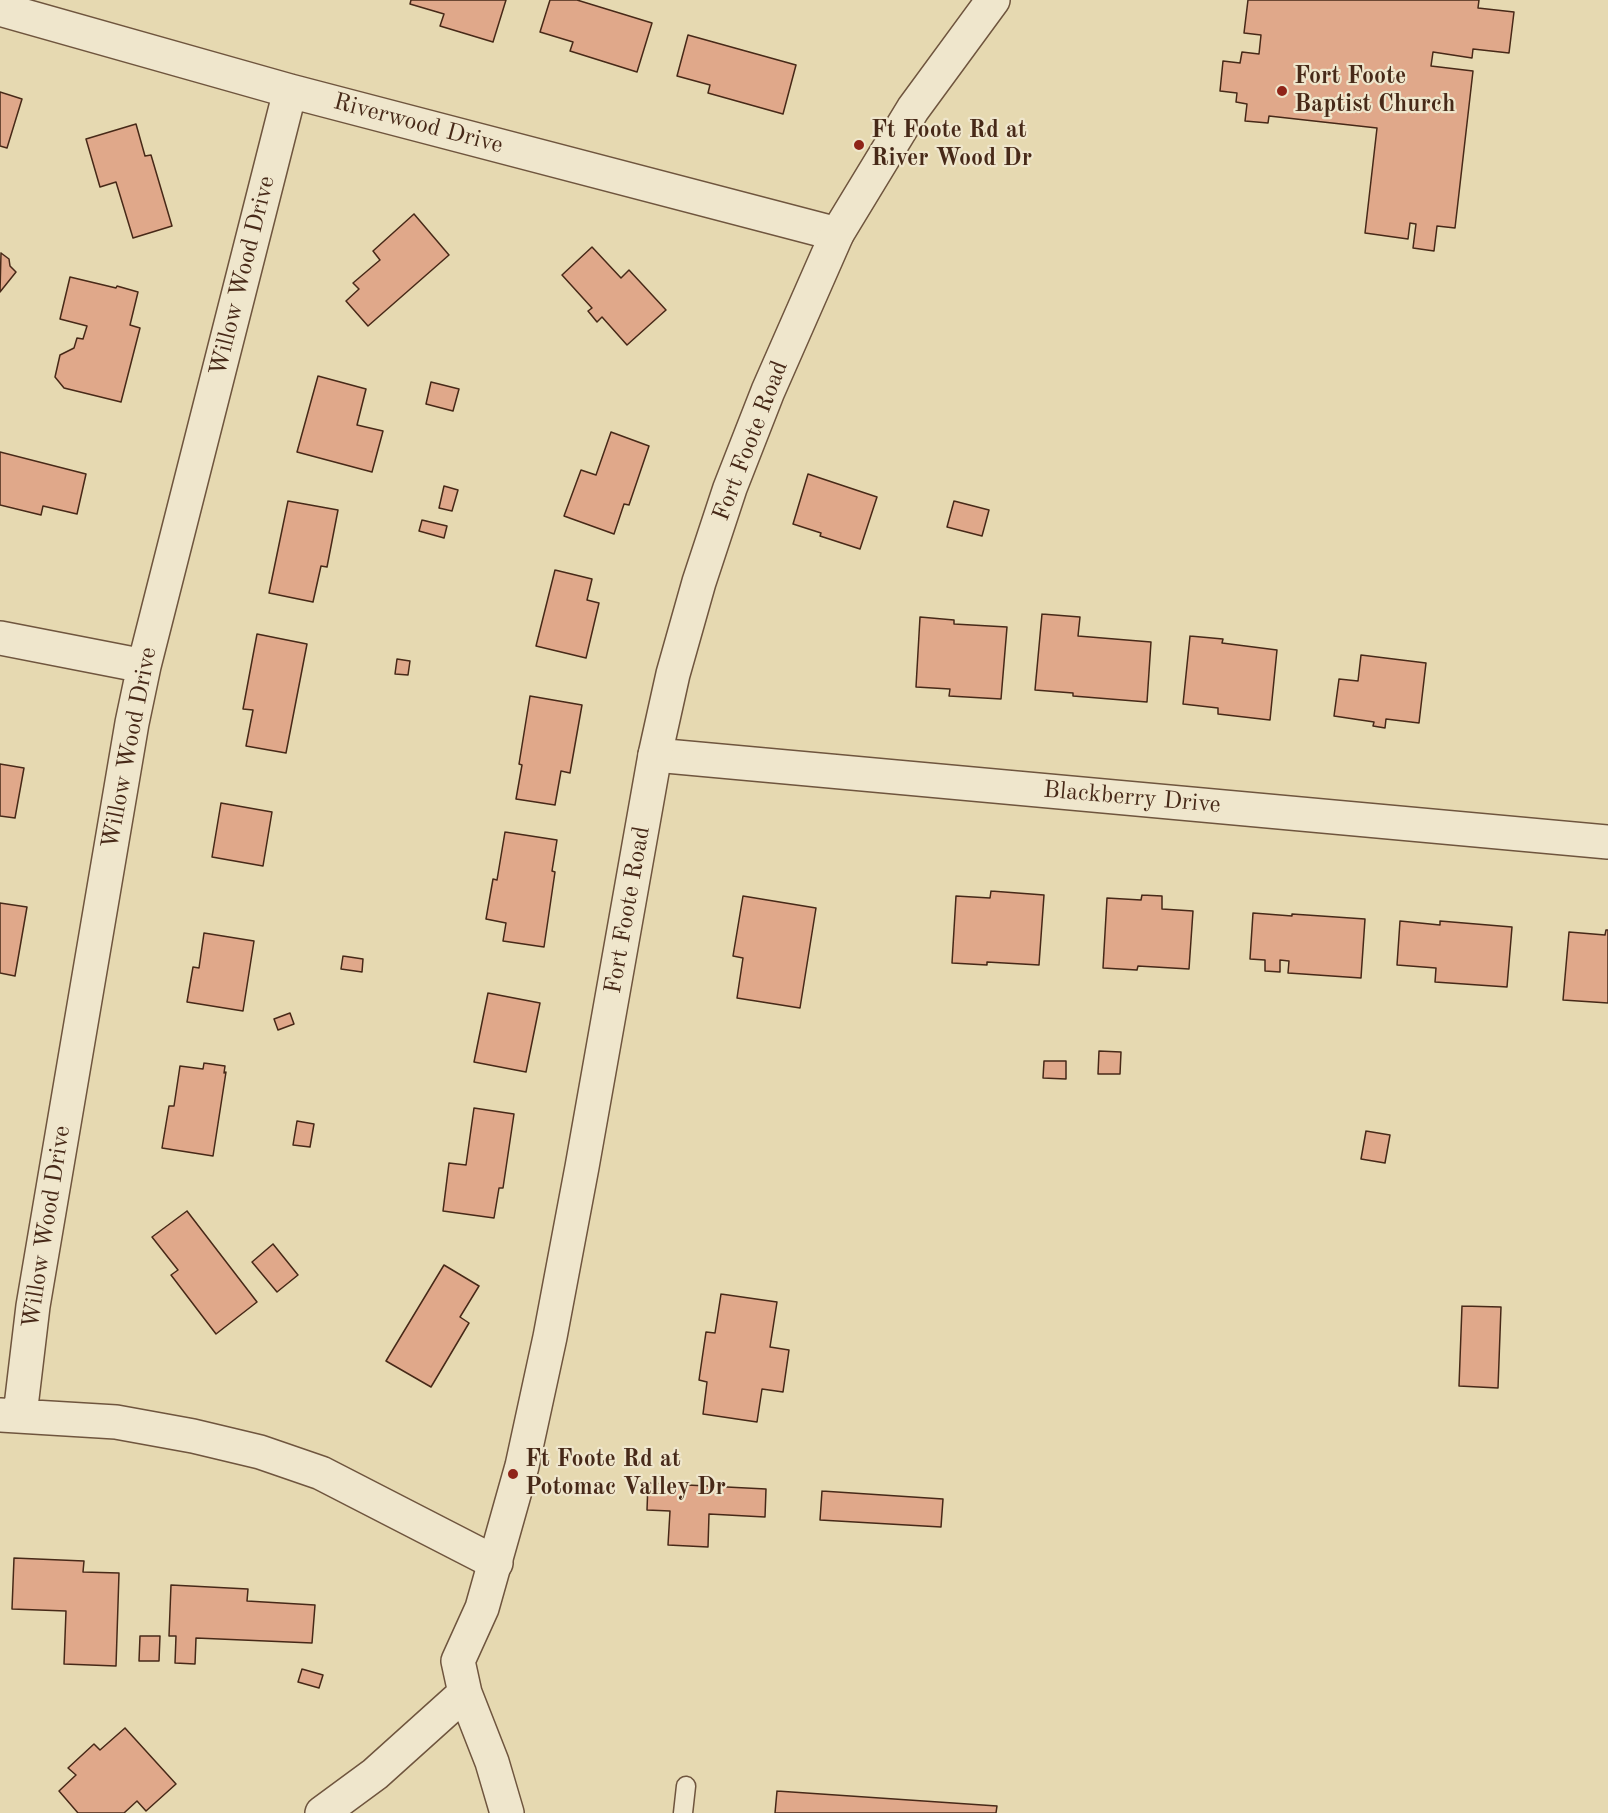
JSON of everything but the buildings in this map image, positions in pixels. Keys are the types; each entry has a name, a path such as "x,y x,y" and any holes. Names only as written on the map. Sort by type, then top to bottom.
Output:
{"street":[{"name":"Fort Foote Road","path":"507,1813 492,1762 465,1693 458,1661 482,1608 522,1466 550,1337 618,971 655,755 673,674 699,582 730,488 768,391 837,234 914,109 993,0"},
{"name":"Riverwood Drive","path":"0,9 290,91 837,234"},
{"name":"Willow Wood Drive","path":"10,1415 33,1306 73,1063 144,666 290,91"},
{"path":"0,638 144,666"},
{"name":"Blackberry Drive","path":"655,755 1608,842"},
{"path":"10,1415 116,1422 194,1436 260,1452 321,1473 496,1563"},
{"path":"322,1813 375,1774 465,1693"}],"lane":[{"path":"683,1813 686,1786"}],"place":[{"name":"Fort Foote Baptist Church","path":"1282,91"},
{"name":"Ft Foote Rd at River Wood Dr","path":"859,145"},
{"name":"Ft Foote Rd at Potomac Valley Dr","path":"513,1474"}]}
